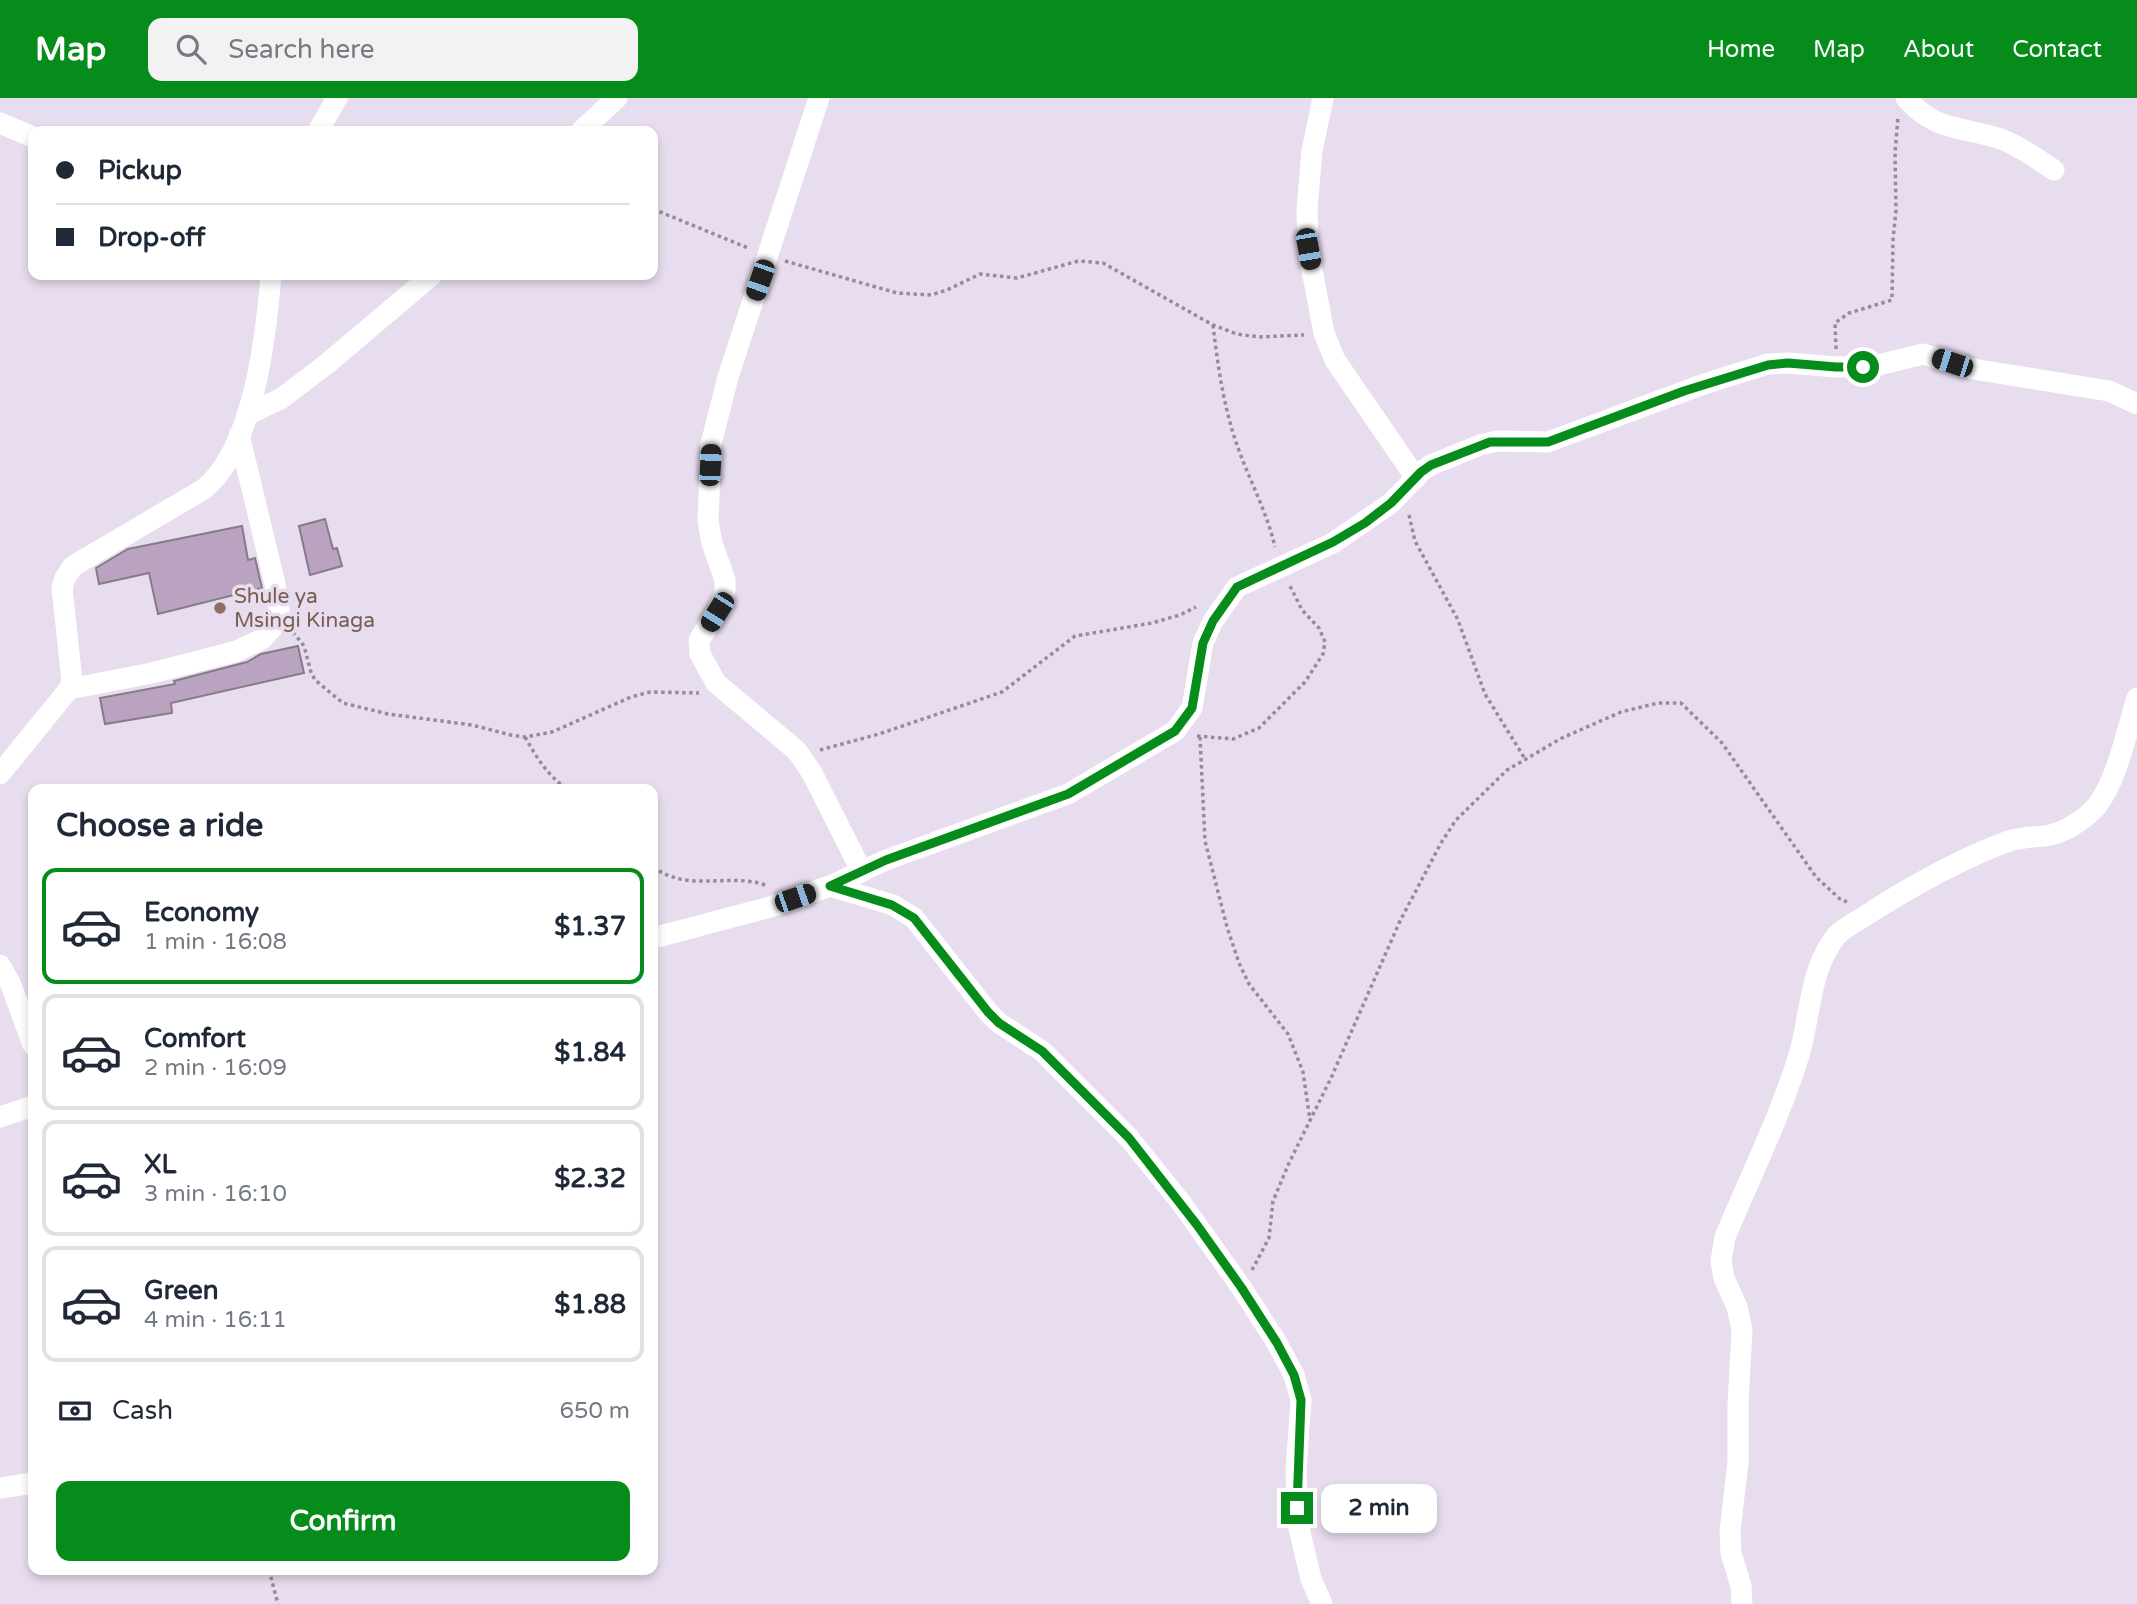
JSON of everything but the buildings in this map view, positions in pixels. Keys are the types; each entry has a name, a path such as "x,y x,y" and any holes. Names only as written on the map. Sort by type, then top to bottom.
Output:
{"street":[{"path":"321,126 337,98"},
{"path":"586,126 617,98"},
{"path":"819,98 728,377 711,444 708,522 725,591 717,612 699,640 700,654 716,683 797,751 812,773 862,872"},
{"path":"1323,98 1312,151 1307,209 1308,249 1324,333 1335,360 1411,483"},
{"path":"1903,105 1940,125 2002,140 2054,170"},
{"path":"0,123 28,135"},
{"path":"0,774 69,689 73,674 62,588 65,578 81,560 204,489 217,478 247,415 260,364 270,280"},
{"path":"247,415 282,398 310,377 365,334 426,280"},
{"path":"658,937 770,907 830,886 886,860 1068,794 1175,731 1192,708 1203,643 1226,601 1237,587 1344,536 1374,516 1431,465 1490,442 1548,442 1684,391 1768,365 1788,363 1836,367 1874,366 1923,354 1973,369 2109,391 2137,404"},
{"path":"69,689 171,669 237,651 268,634 274,626 279,610 273,573 239,435"},
{"path":"1742,1604 1741,1586 1731,1553 1730,1531 1738,1462 1742,1330 1721,1261 1725,1237 1799,1055 1816,973 1825,951 1840,932 1920,882 1990,848 2015,839 2050,835 2075,825 2096,806 2109,782 2137,698"},
{"path":"830,886 892,905 914,918 988,1012 999,1023 1042,1051 1129,1138 1167,1185 1241,1287 1277,1343 1298,1388 1301,1400 1296,1471 1298,1524 1311,1579 1322,1604"},
{"path":"0,965 28,1032"},
{"path":"0,1117 28,1108"},
{"path":"0,1488 28,1484"}],"path":[{"path":"1836,367 1835,323 1849,313 1892,300 1896,142 1903,105"},
{"path":"658,211 768,256 897,293 931,295 980,274 1017,278 1078,261 1088,261 1103,263 1213,325 1237,334 1288,337 1324,333"},
{"path":"1175,731 1200,737 1233,739 1259,728 1305,682 1323,654 1325,642 1319,628 1302,610 1280,567 1273,540 1240,456 1221,382 1213,325"},
{"path":"1411,483 1415,541 1458,620 1485,694 1525,759"},
{"path":"797,751 818,751 879,734 1002,692 1075,636 1152,623 1180,615 1202,604"},
{"path":"279,610 287,626 304,646 315,680 343,703 388,714 472,725 525,737 552,732 631,697 650,692 731,694"},
{"path":"1241,1287 1260,1258 1269,1238 1273,1201 1400,921 1441,843 1456,820 1474,801 1507,770 1525,759 1562,738 1621,712 1658,703 1681,703 1722,743 1826,888 1840,899 1876,909"},
{"path":"525,737 538,761 560,784"},
{"path":"1200,737 1205,841 1227,927 1248,984 1288,1034 1303,1072 1310,1121"},
{"path":"658,870 673,879 690,882 751,880 795,898"},
{"path":"269,1575 278,1604"}],"place":[{"name":"Shule ya Msingi Kinaga","path":"220,608"}],"route":[{"path":"1297,1508 1296,1471 1301,1400 1294,1375 1241,1287 1153,1166 1107,1115 1042,1051 999,1023 988,1012 914,918 892,905 830,886 886,860 1068,794 1175,731 1192,708 1203,643 1213,621 1237,587 1333,542 1365,523 1391,503 1431,465 1497,440 1548,442 1684,391 1768,365 1788,363 1863,367"}]}
